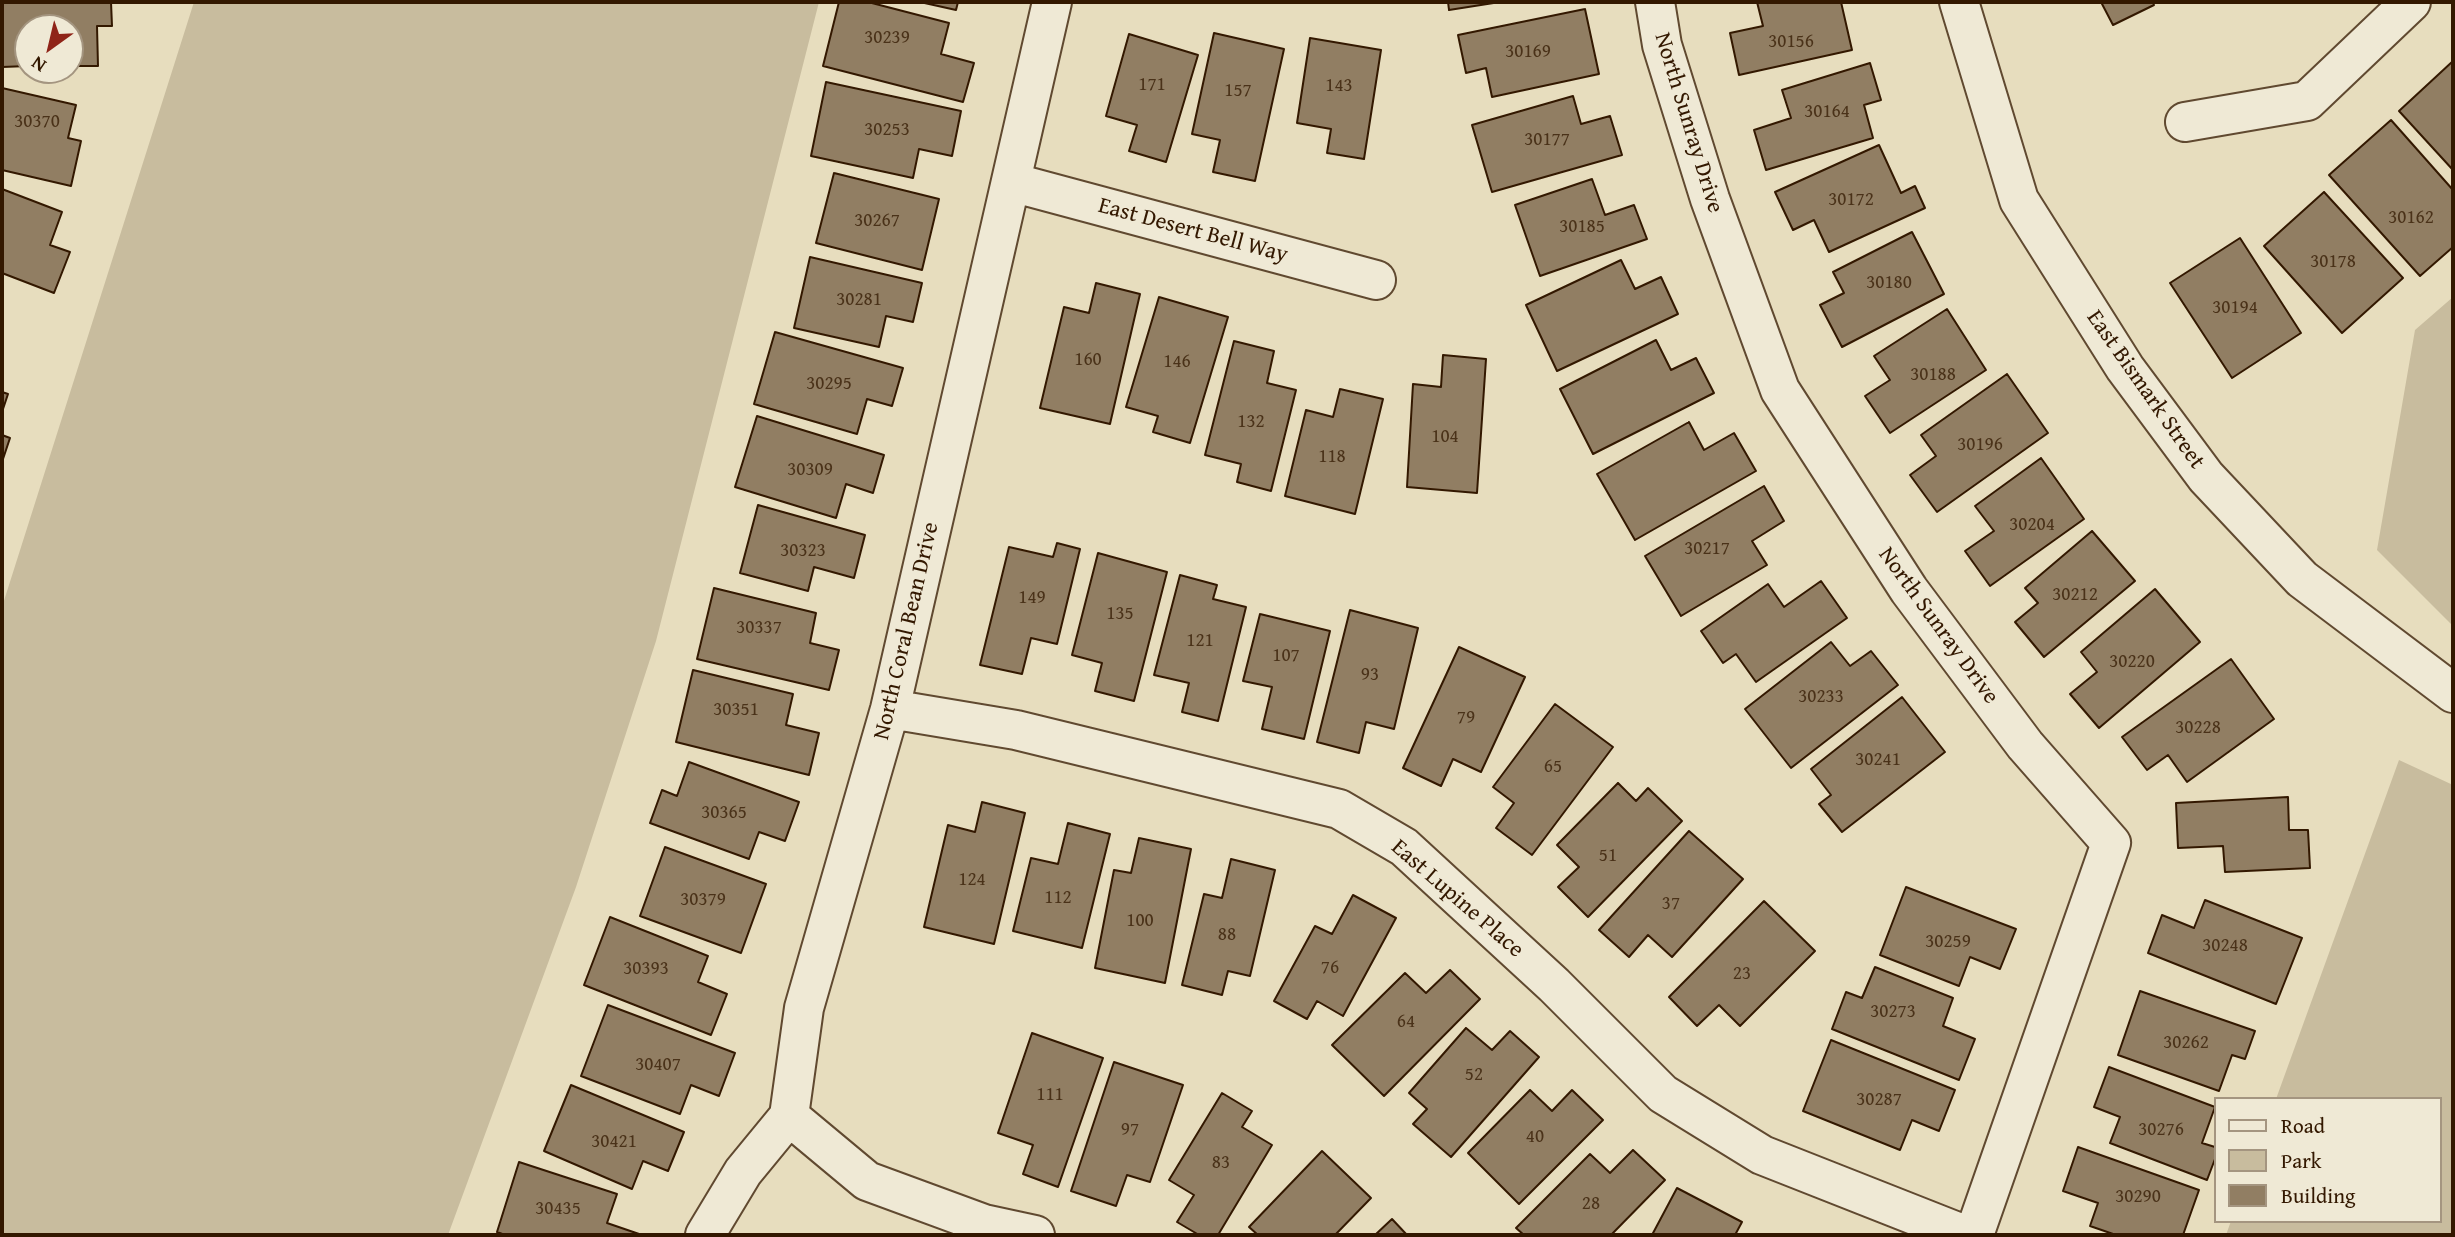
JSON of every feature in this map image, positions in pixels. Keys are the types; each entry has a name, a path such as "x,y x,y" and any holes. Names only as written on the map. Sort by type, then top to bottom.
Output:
{"street":[{"name":"North Coral Bean Drive","path":"789,1116 804,1008 890,709 1052,2"},
{"name":"North Sunray Drive","path":"1654,2 1662,45 1710,199 1780,390 1909,590 2025,745 2111,843 1974,1235"},
{"name":"East Bismark Street","path":"1959,2 2019,200 2125,368 2206,477 2302,579 2453,693"},
{"path":"2185,122 2307,101 2411,2"},
{"name":"East Desert Bell Way","path":"1011,182 1376,280"},
{"name":"East Lupine Place","path":"890,709 1016,730 1339,809 1404,847 1554,985 1662,1094 1762,1155 1965,1235"},
{"path":"705,1235 743,1171 789,1116 867,1181 984,1224 1035,1235"}],"green space":[{"path":"194,2 819,2 656,641 576,887 448,1235 2,1235 2,607"},
{"path":"2453,297 2453,626 2377,550 2415,330"},
{"path":"2399,760 2453,785 2453,1235 2226,1235 2230,1223 2441,1223 2441,1097 2277,1097"}],"building":[{"path":"2,2 111,2 112,26 97,26 98,66 84,66 84,14 14,14 14,67 2,67"},
{"path":"839,2 868,2 949,23 941,54 974,63 963,102 823,66"},
{"path":"920,2 958,2 956,10"},
{"path":"1448,2 1500,2 1449,10"},
{"path":"1757,2 1841,2 1852,50 1739,75 1730,33 1763,26"},
{"path":"2101,2 2152,2 2154,5 2113,25"},
{"path":"1585,9 1599,74 1492,97 1486,68 1466,73 1458,35"},
{"path":"1214,33 1284,49 1255,181 1213,172 1220,140 1192,134"},
{"path":"1129,34 1198,55 1166,162 1129,151 1137,125 1106,116"},
{"path":"1310,38 1381,50 1364,159 1327,153 1331,129 1297,123"},
{"path":"2453,61 2453,170 2399,111"},
{"path":"1870,63 1881,100 1864,105 1873,138 1766,170 1754,130 1791,118 1782,90"},
{"path":"826,82 961,111 952,156 919,149 913,178 811,156"},
{"path":"2,88 76,105 68,138 81,141 71,186 2,170"},
{"path":"1573,96 1581,124 1610,116 1622,155 1492,192 1472,125"},
{"path":"2391,120 2453,190 2453,247 2420,276 2329,175"},
{"path":"1879,145 1901,193 1915,186 1925,208 1829,252 1814,220 1793,230 1775,192"},
{"path":"834,173 939,199 922,270 816,243"},
{"path":"1592,179 1605,215 1634,205 1647,239 1540,276 1515,205"},
{"path":"2,189 62,212 50,245 70,252 54,293 2,273"},
{"path":"2324,192 2403,278 2342,333 2264,246"},
{"path":"1912,232 1944,294 1842,347 1820,305 1844,293 1833,272"},
{"path":"2240,238 2301,333 2232,378 2170,283"},
{"path":"810,257 922,283 913,322 886,316 879,347 794,328"},
{"path":"1621,260 1635,289 1661,277 1678,314 1557,371 1526,305"},
{"path":"1096,283 1140,294 1110,424 1040,408 1064,307 1089,313"},
{"path":"1159,297 1228,317 1190,443 1153,432 1158,416 1126,407"},
{"path":"1947,309 1986,370 1890,433 1865,396 1890,380 1874,356"},
{"path":"775,332 903,368 892,406 867,399 857,434 754,404"},
{"path":"1656,340 1671,370 1696,358 1714,393 1593,454 1560,389"},
{"path":"1234,341 1274,351 1267,383 1296,390 1271,491 1237,482 1241,464 1205,455"},
{"path":"1443,355 1486,359 1477,493 1407,487 1413,384 1441,387"},
{"path":"2007,374 2048,433 1937,512 1910,475 1936,456 1921,435"},
{"path":"1340,389 1383,399 1355,514 1285,496 1306,410 1333,417"},
{"path":"2,392 8,394 2,412"},
{"path":"757,416 884,455 873,493 846,484 836,518 735,487"},
{"path":"1689,422 1704,450 1734,433 1756,471 1635,540 1597,474"},
{"path":"2,435 10,438 2,462"},
{"path":"2041,458 2084,519 1990,586 1965,551 1994,531 1975,506"},
{"path":"1764,486 1784,521 1752,541 1767,565 1681,616 1645,556"},
{"path":"758,505 865,535 854,578 814,567 808,591 740,573"},
{"path":"2092,531 2135,581 2044,657 2015,622 2038,603 2025,588"},
{"path":"1057,543 1080,549 1057,644 1031,638 1022,674 980,665 1009,547 1053,557"},
{"path":"1098,553 1167,572 1134,701 1095,691 1102,663 1072,655"},
{"path":"1180,575 1217,585 1213,599 1246,607 1218,721 1182,712 1189,683 1154,675"},
{"path":"1821,581 1847,618 1756,682 1736,654 1723,663 1701,631 1768,584 1784,607"},
{"path":"714,588 816,613 810,643 839,650 829,690 697,659"},
{"path":"2155,589 2200,642 2099,728 2070,694 2097,672 2081,652"},
{"path":"1350,610 1418,628 1394,729 1366,722 1359,753 1317,742"},
{"path":"1260,614 1330,631 1304,739 1262,729 1272,687 1243,681"},
{"path":"1831,642 1850,666 1871,651 1898,685 1791,768 1745,709"},
{"path":"1459,647 1525,677 1481,772 1453,759 1441,786 1403,768"},
{"path":"2231,659 2274,719 2187,782 2168,755 2147,770 2122,737"},
{"path":"693,670 793,694 786,725 819,733 809,775 676,742"},
{"path":"1902,697 1945,752 1842,832 1819,804 1831,795 1811,769"},
{"path":"1555,704 1613,747 1532,855 1496,828 1514,803 1493,787"},
{"path":"689,762 799,802 785,841 759,832 749,859 650,823 662,790 677,796"},
{"path":"1618,783 1636,801 1648,788 1682,821 1588,917 1558,887 1579,867 1557,845"},
{"path":"2288,797 2289,830 2308,830 2310,868 2225,872 2223,846 2178,848 2176,803"},
{"path":"982,802 1025,813 994,944 924,927 948,825 975,832"},
{"path":"1068,823 1110,834 1082,948 1013,931 1031,858 1058,864"},
{"path":"1689,831 1743,879 1672,957 1648,935 1629,957 1599,930"},
{"path":"1139,838 1191,849 1165,983 1095,968 1114,870 1131,873"},
{"path":"665,847 766,884 741,953 640,916"},
{"path":"1231,859 1275,870 1250,976 1228,971 1222,995 1182,985 1204,894 1222,898"},
{"path":"1906,887 2016,929 2000,969 1970,957 1959,986 1880,955"},
{"path":"1353,895 1396,918 1343,1016 1317,1001 1307,1019 1274,1001 1315,926 1332,934"},
{"path":"2205,900 2302,938 2276,1004 2148,953 2162,915 2194,928"},
{"path":"1764,901 1815,951 1740,1026 1719,1005 1697,1026 1669,997"},
{"path":"610,917 708,956 698,982 727,994 711,1035 584,985"},
{"path":"1875,967 1953,998 1943,1026 1975,1039 1959,1080 1832,1029 1846,992 1862,998"},
{"path":"1450,970 1480,999 1384,1096 1332,1045 1405,973 1426,993"},
{"path":"2140,991 2255,1031 2245,1059 2232,1055 2219,1091 2118,1055"},
{"path":"608,1005 735,1053 719,1096 691,1085 680,1114 581,1076"},
{"path":"1466,1028 1492,1050 1510,1031 1539,1057 1451,1157 1413,1124 1427,1109 1409,1093"},
{"path":"1032,1033 1103,1058 1058,1187 1023,1174 1033,1145 998,1133"},
{"path":"1831,1040 1955,1090 1939,1131 1912,1120 1900,1150 1803,1111"},
{"path":"1114,1062 1183,1085 1150,1182 1127,1175 1116,1206 1071,1191"},
{"path":"2109,1067 2214,1107 2202,1143 2214,1147 2214,1162 2207,1180 2110,1143 2120,1117 2094,1107"},
{"path":"571,1085 684,1132 668,1171 643,1161 632,1189 544,1151"},
{"path":"1530,1090 1552,1111 1572,1090 1603,1120 1519,1204 1468,1153"},
{"path":"1222,1093 1252,1111 1242,1127 1272,1145 1218,1235 1199,1235 1177,1222 1194,1195 1169,1180"},
{"path":"2078,1147 2199,1190 2183,1235 2116,1235 2090,1226 2098,1203 2063,1191"},
{"path":"1633,1150 1665,1180 1611,1235 1524,1235 1516,1228 1590,1154 1610,1173"},
{"path":"1322,1151 1371,1198 1335,1235 1258,1235 1249,1227"},
{"path":"519,1162 617,1194 607,1223 642,1235 505,1235 497,1232"},
{"path":"1677,1188 1742,1222 1735,1235 1652,1235"},
{"path":"1392,1219 1407,1235 1375,1235"}]}
